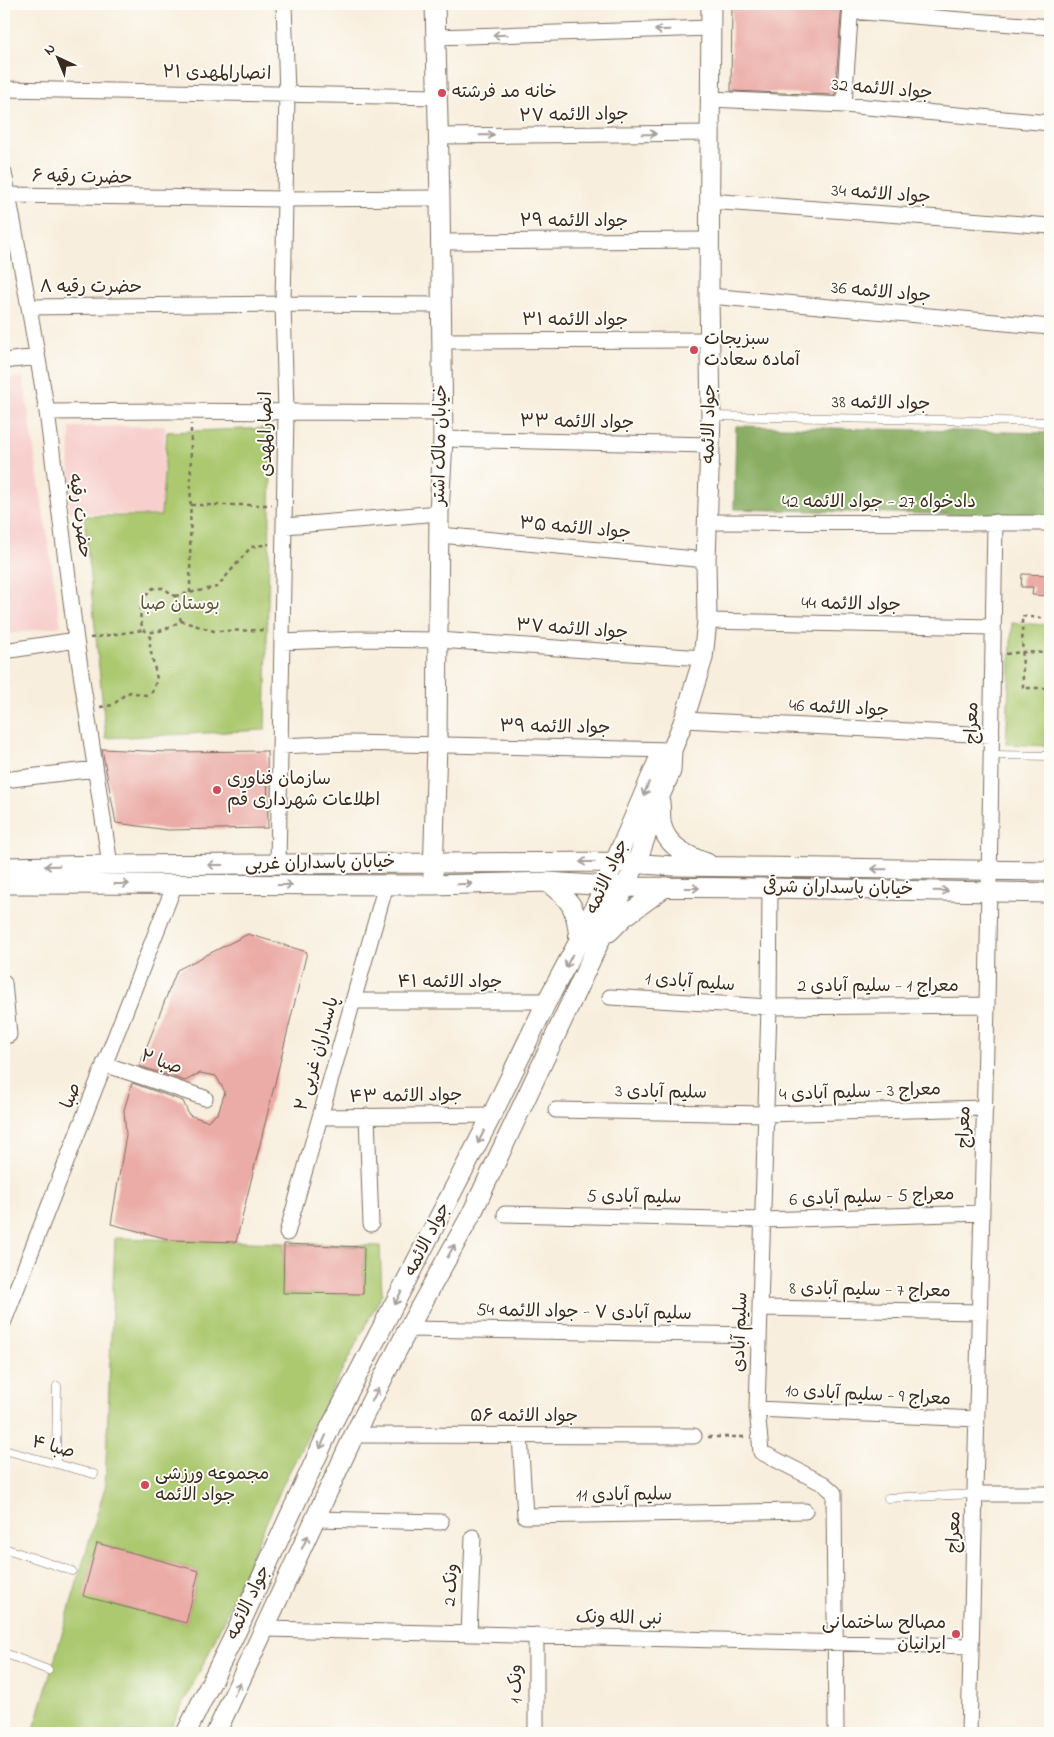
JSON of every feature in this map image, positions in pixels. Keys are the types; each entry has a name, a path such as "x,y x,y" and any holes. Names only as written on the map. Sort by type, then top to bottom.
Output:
{"street":[{"name":"انصارالمهدی","path":"278,865 286,411 284,199 287,94 284,4"},
{"name":"خیابان مالک اشتر","path":"432,885 437,744 439,512 442,439 440,198 435,4"},
{"name":"جواد الائمه","path":"216,1733 266,1629 354,1435 408,1329 472,1213 602,938 636,864 671,770 672,750 684,720 703,658 707,621 706,560 711,416 709,240 711,4"},
{"path":"844,105 851,7 1050,27"},
{"path":"436,37 711,28"},
{"name":"انصارالمهدی ۲۱","path":"4,89 437,97"},
{"name":"جواد الائمه 32","path":"710,99 844,105 1050,123"},
{"name":"جواد الائمه ۲۷","path":"438,136 710,133"},
{"name":"حضرت رقیه","path":"4,173 9,195 9,223 29,307 47,412 76,640 110,865"},
{"name":"حضرت رقیه ۶","path":"9,195 284,199 440,198"},
{"name":"جواد الائمه 34","path":"710,201 1050,226"},
{"name":"جواد الائمه ۲۹","path":"440,242 709,240"},
{"name":"جواد الائمه 36","path":"709,296 1050,327"},
{"name":"حضرت رقیه ۸","path":"29,307 284,304 440,305"},
{"name":"جواد الائمه ۳۱","path":"441,340 710,340"},
{"path":"4,361 37,357"},
{"path":"47,412 286,411 442,413"},
{"name":"جواد الائمه ۳۳","path":"442,439 710,445"},
{"path":"285,526 439,512"},
{"name":"دادخواه 27 - جواد الائمه 42","path":"708,522 1050,523"},
{"name":"معراج","path":"969,1733 990,892 995,522"},
{"name":"جواد الائمه ۳۵","path":"440,535 706,560"},
{"name":"جواد الائمه 44","path":"707,621 994,627"},
{"name":"جواد الائمه ۳۷","path":"282,636 438,640 703,658"},
{"path":"4,651 76,640"},
{"name":"جواد الائمه 46","path":"684,720 992,735"},
{"name":"جواد الائمه ۳۹","path":"280,746 349,743 672,750"},
{"name":"جواد الائمه","path":"186,1733 242,1622 330,1428 492,1115 547,1001 579,941 606,885 657,763 672,750"},
{"path":"4,780 95,769"},
{"path":"660,796 662,826 666,837 677,848 700,861 720,867"},
{"name":"خیابان پاسداران غربی","path":"4,867 615,862 636,864"},
{"name":"خیابان پاسداران شرقی","path":"636,864 720,867 1050,871"},
{"path":"546,882 565,896 574,910 578,921 579,941"},
{"name":"خیابان پاسداران غربی","path":"4,884 432,885 546,882 625,887"},
{"name":"صبا","path":"4,1321 175,884"},
{"name":"پاسداران غربی ۲","path":"287,1233 386,885"},
{"name":"خیابان پاسداران شرقی","path":"625,887 1050,893"},
{"path":"602,938 624,917 665,887"},
{"name":"سلیم آبادی","path":"770,888 766,1114 757,1409 759,1437 761,1452 824,1484 834,1493 836,1733"},
{"path":"4,983 9,1035"},
{"name":"سلیم آبادی 1","path":"610,997 768,1007"},
{"name":"جواد الائمه ۴۱","path":"353,1001 547,1001"},
{"name":"معراج 1 - سلیم آبادی 2","path":"768,1007 987,1005"},
{"name":"صبا ۲","path":"104,1064 205,1098"},
{"name":"معراج 3 - سلیم آبادی 4","path":"766,1114 985,1108"},
{"name":"سلیم آبادی 3","path":"556,1110 766,1114"},
{"name":"جواد الائمه ۴۳","path":"320,1117 492,1115"},
{"path":"367,1116 371,1224"},
{"name":"معراج 5 - سلیم آبادی 6","path":"763,1220 982,1213"},
{"name":"سلیم آبادی 5","path":"504,1214 763,1220"},
{"name":"معراج 7 - سلیم آبادی 8","path":"760,1308 980,1312"},
{"name":"سلیم آبادی ۷ - جواد الائمه 54","path":"408,1329 760,1335"},
{"name":"معراج 9 - سلیم آبادی 10","path":"757,1409 977,1419"},
{"name":"جواد الائمه ۵۶","path":"354,1435 694,1436"},
{"name":"سلیم آبادی 11","path":"520,1436 525,1516 805,1511"},
{"path":"975,1494 1050,1494"},
{"path":"316,1519 441,1522"},
{"name":"ونک 2","path":"469,1634 473,1537"},
{"name":"نبی الله ونک","path":"266,1629 971,1646"},
{"name":"ونک 1","path":"536,1636 536,1733"}],"lane":[{"name":"جواد الائمه 38","path":"711,416 1050,422"},
{"path":"992,755 1050,756"},
{"path":"56,1464 57,1386"},
{"name":"صبا ۴","path":"4,1450 94,1474"},
{"path":"888,1498 975,1494"},
{"path":"4,1548 72,1571"},
{"path":"4,1653 48,1670"}],"path":[{"path":"190,593 191,411"},
{"path":"191,506 285,505"},
{"path":"175,596 217,587 251,547 284,542"},
{"path":"143,630 140,611 145,596 153,588 164,588 175,596 181,621"},
{"path":"1050,619 1022,616 1023,688 1050,688"},
{"path":"76,640 143,630 155,633 181,621 214,630 282,636"},
{"path":"1050,629 1046,662 1050,662"},
{"path":"86,709 113,705 130,692 146,695 152,692 158,679 150,648 150,633"},
{"path":"993,655 1023,652 1047,653"},
{"path":"694,1436 759,1437"}],"shaded area":[{"path":"23,377 61,626 4,635 4,380"},
{"path":"165,426 161,516 69,512 70,427"}],"green space":[{"path":"736,426 1050,433 1050,517 734,509"},
{"name":"بوستان صبا","path":"272,428 265,730 106,738 84,516 161,516 167,432"},
{"path":"1012,623 1050,625 1050,746 1006,744"},
{"path":"115,1238 380,1246 382,1294 285,1480 207,1657 168,1733 33,1733 105,1487","holes":["284,1244 364,1247 363,1294 283,1293","97,1543 199,1571 186,1623 84,1596"]}],"building":[{"path":"732,4 842,4 835,95 731,91"},
{"path":"1022,574 1050,575 1050,596 1032,595 1033,587 1021,587"},
{"name":"سازمان فناوری اطلاعات شهرداری قم","path":"102,749 167,752 267,751 268,828 168,830 116,823"},
{"path":"248,934 307,952 236,1242 172,1240 111,1224 126,1135 124,1110 132,1083 183,1101 189,1115 207,1121 218,1113 225,1092 216,1076 200,1073 185,1081 139,1066 177,970"},
{"path":"284,1244 364,1247 363,1294 283,1293"},
{"path":"97,1543 199,1571 186,1623 83,1596"}],"place":[{"name":"خانه مد فرشته","path":"442,93"},
{"name":"سبزیجات آماده سعادت","path":"694,350"},
{"name":"سازمان فناوری اطلاعات شهرداری قم","path":"217,790"},
{"name":"مجموعه ورزشی جواد الائمه","path":"145,1485"},
{"name":"مصالح ساختمانی ایرانیان","path":"956,1634"}]}
